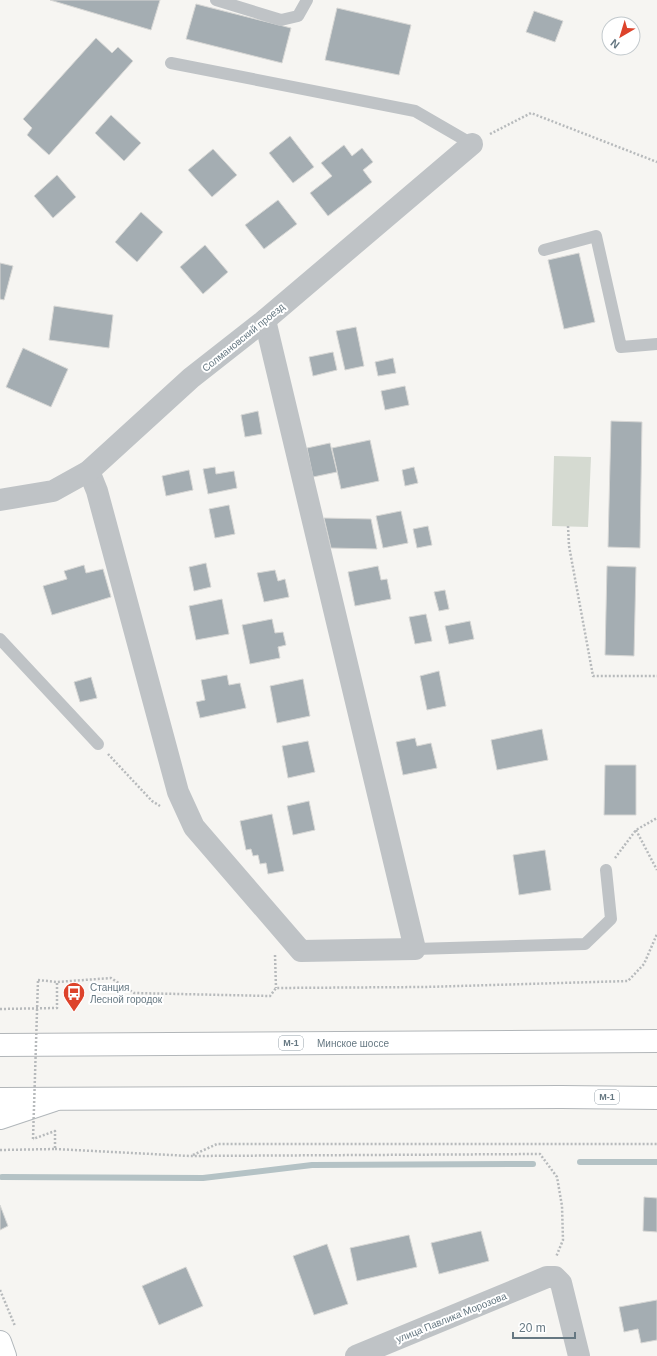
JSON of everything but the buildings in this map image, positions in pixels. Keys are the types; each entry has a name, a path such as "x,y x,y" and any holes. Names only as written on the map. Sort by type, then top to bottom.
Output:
{"main road":[{"name":"Минское шоссе","path":"7,1044 653,1039"},
{"name":"М-1","path":"0,1099 657,1098"},
{"path":"0,1118 59,1099"},
{"path":"0,1342 6,1356"}],"street":[{"name":"Солмановский проезд","path":"0,500 53,491 89,471 191,378 265,320 472,144"},
{"path":"89,471 97,491 178,792 194,827 301,951 415,949 265,320"},
{"path":"547,1278 555,1278 561,1283 579,1356"},
{"name":"улица Павлика Морозова","path":"356,1356 547,1278"}],"lane":[{"path":"216,0 281,20 298,16 307,0"},
{"path":"172,63 414,111 472,144"},
{"path":"544,250 596,236 621,347 657,344"},
{"path":"0,639 98,744"},
{"path":"415,949 585,944 611,919 606,870"}],"path":[{"path":"472,144 531,113 657,162"},
{"path":"568,526 569,546 592,676 657,676"},
{"path":"98,744 152,801 164,808"},
{"path":"606,870 636,830 657,818"},
{"path":"636,830 657,870"},
{"path":"276,988 425,987 628,981 644,964 657,934"},
{"path":"55,1149 55,1131 33,1139 38,980 58,982 111,978 134,993 270,996 276,988 275,954"},
{"path":"0,1009 57,1008 58,982"},
{"path":"190,1156 217,1144 657,1144"},
{"path":"0,1150 55,1149 190,1156 540,1154 558,1177 562,1206 563,1240 547,1278"},
{"path":"0,1290 15,1327"}],"shaded area":[{"path":"554,456 591,457 588,527 552,526"}],"waterway":[{"path":"580,1162 657,1162"},
{"path":"2,1177 203,1178 312,1165 533,1164"}],"place":[{"name":"Станция Лесной городок","path":"74,1012"}]}
